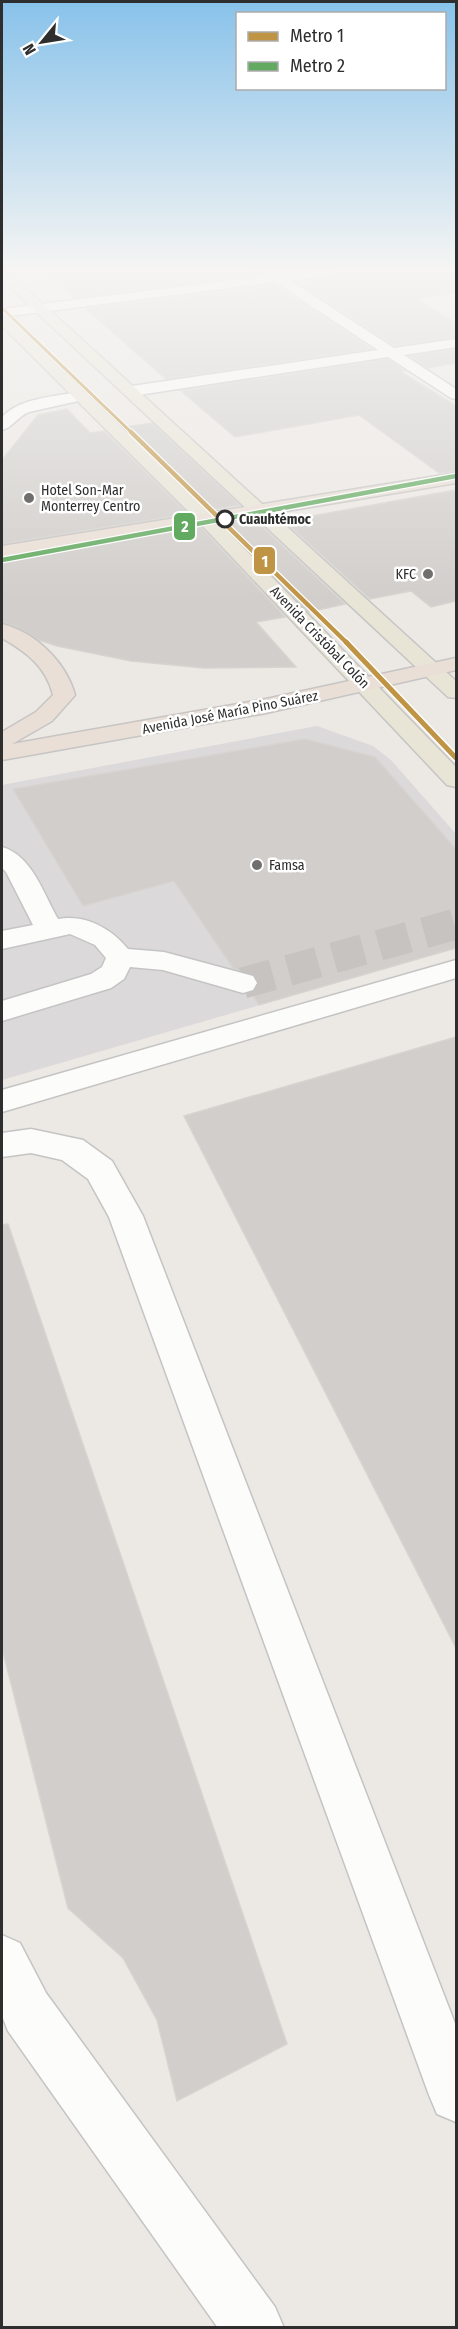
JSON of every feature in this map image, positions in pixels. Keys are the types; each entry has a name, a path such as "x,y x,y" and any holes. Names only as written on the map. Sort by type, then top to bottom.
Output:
{"highway":[{"path":"2,552 456,478"},
{"path":"2,630 47,660 62,679 64,695 55,710 40,721 2,740"},
{"name":"Avenida José María Pino Suárez","path":"2,753 180,722 366,685 456,664"}],"main road":[{"name":"Avenida Cristóbal Colón","path":"66,381 206,519 456,780"},
{"path":"119,381 456,692"}],"street":[{"path":"132,392 205,381"},
{"path":"438,381 453,390"},
{"path":"2,425 6,410 82,396"},
{"path":"2,855 17,868 49,929"},
{"path":"2,940 73,926 105,939 120,957 164,961 243,983"},
{"path":"2,1011 101,981 114,972 120,957"},
{"path":"2,1101 456,969"},
{"path":"2,1145 31,1141 71,1149 100,1170 126,1216 456,2096"},
{"path":"2,1961 27,2012 254,2328"}],"shaded area":[{"name":"Famsa","path":"317,726 373,746 391,760 456,834 456,948 2,1080 2,785"}],"building":[{"path":"247,381 415,381 456,406 456,471 439,473 359,415 235,437 181,391"},
{"path":"67,409 90,433 104,431 188,514 2,544 2,460 38,415"},
{"path":"152,423 240,505 210,510 125,427"},
{"path":"456,490 456,601 431,607 411,591 370,599 284,521"},
{"path":"254,519 345,604 309,612 224,524"},
{"path":"201,527 285,617 256,622 296,667 204,668 131,661 57,646 2,622 2,560"},
{"name":"Famsa","path":"305,739 375,757 456,849 456,948 259,1005 251,993 259,984 255,975 233,968 174,881 83,906 13,789"},
{"path":"456,1037 456,1648 184,1116"},
{"path":"8,1224 287,2044 177,2101 157,2020 123,1958 68,1908 2,1648 2,1225"}],"tunnel":[{"path":"243,983 456,924"}],"metro line":[{"name":"1","path":"78,381 319,613 456,758"},
{"name":"2","path":"2,560 456,476"}],"place":[{"name":"Hotel Son-Mar Monterrey Centro","path":"29,498"},
{"name":"Cuauhtémoc","path":"225,519"},
{"name":"KFC","path":"428,574"},
{"name":"Famsa","path":"257,865"}]}
